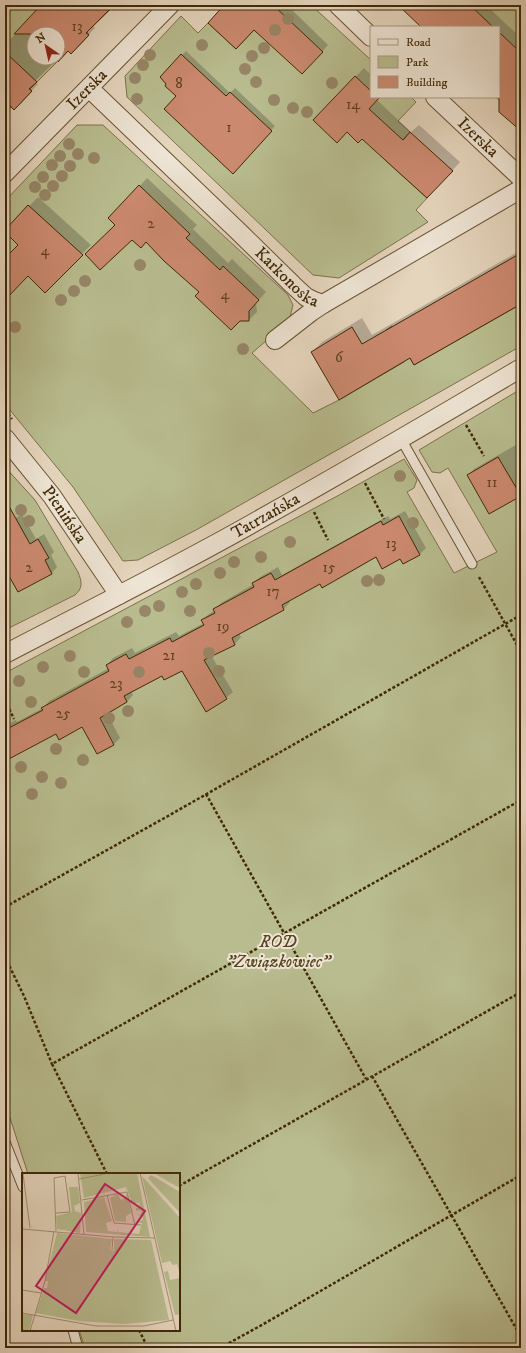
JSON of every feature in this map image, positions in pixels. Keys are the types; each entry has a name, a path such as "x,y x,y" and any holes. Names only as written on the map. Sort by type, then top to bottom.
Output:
{"street":[{"name":"Izerska","path":"5,174 170,5"},
{"path":"338,5 370,36"},
{"name":"Karkonoska","path":"89,88 293,286 314,302 323,304 521,189"},
{"name":"Izerska","path":"435,98 521,178"},
{"path":"275,340 323,304"},
{"name":"Tatrzańska","path":"5,654 261,519 521,368"},
{"name":"Pienińska","path":"5,438 52,496 119,595"}],"lane":[{"path":"401,439 472,564"},
{"path":"5,1142 22,1184"},
{"path":"72,1331 78,1348"}],"path":[{"path":"462,419 484,456"},
{"path":"362,478 384,519"},
{"path":"304,494 328,540"},
{"path":"472,564 521,652"},
{"path":"5,907 521,615"},
{"path":"5,700 14,718"},
{"path":"206,794 366,1079"},
{"path":"52,1064 521,800"},
{"path":"5,957 24,996 52,1064 106,1173"},
{"path":"180,1185 521,992"},
{"path":"372,1076 521,1337"},
{"path":"220,1348 521,1175"},
{"path":"140,1331 148,1348"}],"green space":[{"path":"5,5 115,5 87,32 89,35 71,54 68,51 66,53 66,26 26,26 26,66 53,66 30,89 32,91 14,110 11,107 5,113"},
{"path":"274,5 311,5 370,59 370,98 412,98 416,102 398,121 410,132 385,160 427,198 416,210 428,222 339,278 313,275 127,97 125,76 181,16 198,33 208,23 236,49 275,7"},
{"path":"451,5 521,5 521,81 502,103 497,98 500,98 500,26 492,26 483,17 431,26"},
{"path":"77,125 103,125 288,295 293,305 289,321 252,353 313,413 339,400 404,362 386,330 392,326 414,365 521,304 521,346 196,530 138,560 123,561 73,487 5,404 5,201"},
{"name":"ROD \"Związkowiec\"","path":"521,389 521,1348 85,1348 79,1331 180,1331 180,1173 28,1173 5,1102 5,673 404,459 417,480 414,488 407,492 454,573 497,552 448,468 440,473 432,472 419,450"},
{"path":"5,467 35,500 78,572 81,587 75,595 5,630"}],"building":[{"path":"41,5 114,5 86,33 89,35 71,54 68,51 66,53 66,26 26,26 26,34 14,34"},
{"path":"224,5 273,5 323,52 302,74 254,30 236,49 208,23"},
{"path":"398,5 470,5 492,26 420,26"},
{"path":"500,33 521,53 521,131 499,112"},
{"path":"5,52 37,82 29,89 32,91 14,110 5,100"},
{"path":"181,54 226,96 230,92 272,131 233,174 164,109 176,96 165,86 166,84 160,77"},
{"path":"355,76 370,90 370,98 379,98 369,109 403,140 410,132 453,171 427,198 362,139 358,143 347,132 337,143 313,120"},
{"path":"139,185 190,234 186,238 220,270 223,266 259,300 249,311 249,321 240,321 231,330 195,296 199,292 164,261 146,242 141,248 132,240 100,270 85,254 115,225 108,218"},
{"path":"28,205 83,255 45,293 28,276 5,300 5,258 18,245 5,232 5,230"},
{"path":"521,253 521,304 414,365 410,358 339,400 311,352 352,327 362,344"},
{"path":"498,457 521,496 489,514 467,475"},
{"path":"5,499 30,544 38,539 49,558 45,560 52,574 18,592 5,569"},
{"path":"399,516 420,555 403,564 400,559 382,569 376,557 322,588 320,584 282,605 284,610 232,638 235,645 204,660 227,699 206,712 182,671 164,680 162,676 124,696 127,702 100,718 114,745 97,754 82,727 59,740 56,734 5,761 5,730 43,710 41,708 109,671 106,665 126,654 129,659 170,638 172,642 204,625 201,620 215,613 213,609 254,587 252,583 271,573 275,580 381,521 383,525"}]}
